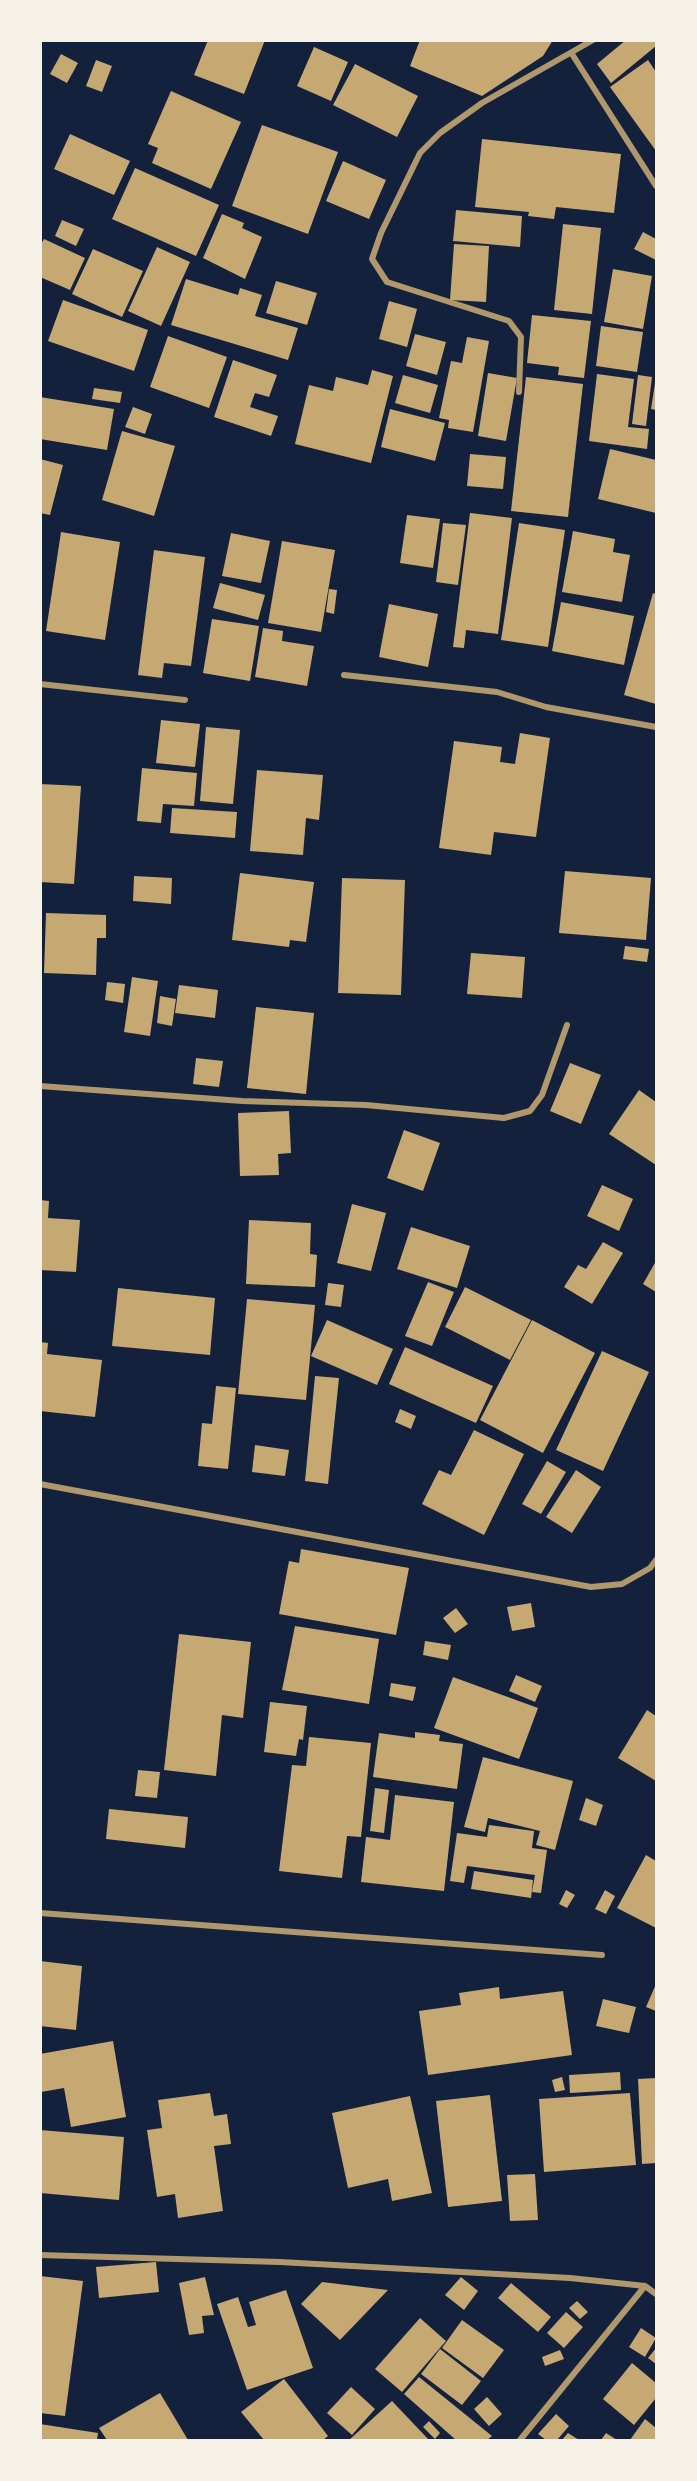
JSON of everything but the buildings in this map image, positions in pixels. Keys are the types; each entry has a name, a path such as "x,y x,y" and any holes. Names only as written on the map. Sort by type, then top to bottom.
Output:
{"street":[{"path":"519,392 521,337 509,321 387,282 372,259 381,233 420,153 440,133 482,103 572,54 593,40"},
{"path":"572,54 657,186"},
{"path":"344,675 497,692 546,707 657,727"},
{"path":"40,684 185,700"},
{"path":"40,1086 242,1101 366,1105 504,1118 530,1111 542,1095 567,1025"},
{"path":"40,1484 591,1587 622,1584 650,1568 657,1560"},
{"path":"40,1913 602,1955"},
{"path":"40,2255 280,2262 570,2278 645,2286 657,2294"},
{"path":"520,2440 645,2286"}]}
